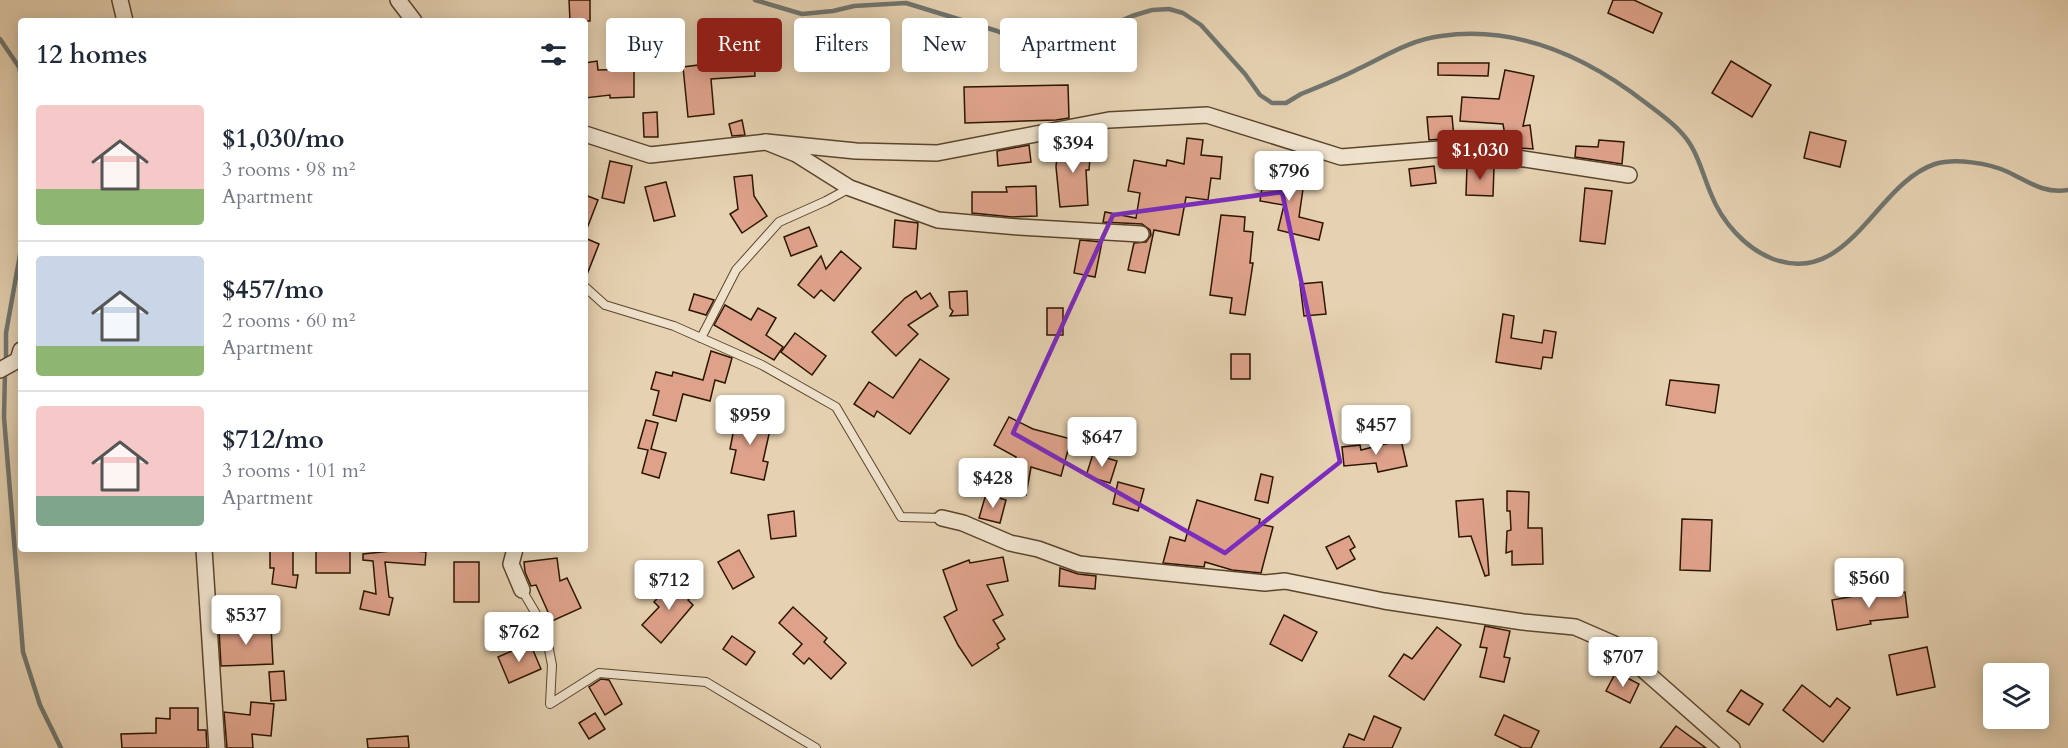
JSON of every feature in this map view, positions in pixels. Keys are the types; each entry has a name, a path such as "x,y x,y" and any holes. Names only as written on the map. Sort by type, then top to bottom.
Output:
{"street":[{"path":"120,0 124,18"},
{"path":"398,0 412,18"},
{"path":"588,135 650,155 766,142 856,151 937,153 1109,120 1207,115 1341,158 1452,148 1629,175"},
{"path":"766,142 796,154 850,188 938,220 1141,234"},
{"path":"0,370 18,356"},
{"path":"942,518 963,523 1010,543 1038,549 1079,564 1265,583 1285,581 1384,601 1523,622 1575,627 1614,644 1732,748"},
{"path":"204,552 217,748"},
{"path":"514,552 511,564 522,590"}],"lane":[{"path":"701,338 736,270 779,222 850,188"},
{"path":"588,290 606,305 674,326 762,364 836,407 901,516 942,518"},
{"path":"522,590 545,629 552,665 550,704 599,673 706,682 816,748"}],"highlighted area":[{"path":"1282,192 1340,462 1225,553 1013,433 1113,215"}],"building":[{"path":"569,0 590,0 590,21 588,18 570,18"},
{"path":"1613,0 1634,0 1662,13 1653,33 1608,13"},
{"path":"597,61 598,70 606,70 606,72 634,72 634,97 610,98 610,95 588,98 588,62"},
{"path":"1731,61 1771,85 1752,117 1712,93"},
{"path":"1438,63 1489,63 1488,76 1438,75"},
{"path":"697,65 697,72 755,72 755,76 711,79 714,114 688,117 684,72 685,67"},
{"path":"1505,70 1534,76 1523,126 1530,125 1533,149 1507,147 1503,124 1460,121 1462,97 1499,99"},
{"path":"1068,85 1069,118 965,123 964,87"},
{"path":"657,112 658,137 644,137 643,113"},
{"path":"1452,116 1454,138 1429,140 1427,117"},
{"path":"742,120 745,135 732,136 729,124"},
{"path":"1810,132 1846,141 1840,167 1804,158"},
{"path":"1187,138 1203,140 1201,155 1222,157 1220,179 1211,178 1208,200 1186,197 1179,235 1154,230 1145,273 1128,270 1134,243 1146,242 1151,235 1150,230 1142,224 1103,222 1105,212 1136,218 1140,193 1128,191 1134,160 1166,166 1167,160 1184,164"},
{"path":"1599,140 1624,142 1622,164 1575,157 1576,146 1598,147"},
{"path":"1058,143 1091,146 1089,170 1086,170 1088,205 1060,207 1056,167"},
{"path":"1029,145 1031,162 998,166 997,151"},
{"path":"610,161 632,166 624,203 602,198"},
{"path":"1434,166 1436,183 1411,186 1409,169"},
{"path":"1467,166 1494,167 1493,196 1466,195"},
{"path":"1265,167 1298,172 1296,181 1304,182 1299,217 1323,223 1319,240 1278,230 1284,205 1260,201"},
{"path":"752,175 754,196 767,216 742,233 730,214 738,209 734,177"},
{"path":"666,182 675,216 654,221 645,187"},
{"path":"1036,186 1037,216 1012,217 972,213 972,192 1007,192 1006,187"},
{"path":"1585,188 1612,191 1605,244 1580,241"},
{"path":"588,196 598,200 588,226"},
{"path":"1221,215 1245,217 1244,231 1253,232 1250,263 1253,263 1245,315 1230,313 1232,298 1210,295"},
{"path":"895,220 918,223 916,249 893,247"},
{"path":"809,227 817,246 791,256 784,237"},
{"path":"588,239 599,244 588,272"},
{"path":"1080,240 1102,242 1095,277 1074,273"},
{"path":"841,251 861,268 834,301 821,290 814,298 798,285 821,256 826,269"},
{"path":"1322,282 1326,314 1304,316 1300,284"},
{"path":"916,291 921,299 930,293 938,306 908,325 918,334 896,356 872,332 905,298"},
{"path":"967,291 968,315 950,316 953,311 950,308 949,292"},
{"path":"694,294 714,300 706,315 689,310"},
{"path":"725,305 751,320 758,308 776,318 766,335 783,347 774,360 714,325"},
{"path":"1047,308 1063,308 1063,335 1047,335"},
{"path":"1503,314 1514,316 1511,338 1542,343 1544,330 1556,332 1552,358 1543,357 1541,369 1496,362"},
{"path":"795,333 826,356 812,375 781,352"},
{"path":"711,351 732,358 725,383 715,380 710,401 683,394 676,421 653,415 659,391 651,389 656,372 672,376 673,372 703,380"},
{"path":"1231,354 1250,354 1250,379 1231,379"},
{"path":"920,359 949,379 910,434 877,411 874,417 854,404 869,382 893,398"},
{"path":"1670,380 1719,385 1715,413 1666,405"},
{"path":"737,413 772,421 763,461 768,462 764,480 731,473 736,450 730,449"},
{"path":"1009,417 1033,429 1071,439 1061,476 1031,467 1026,495 1010,492 1016,457 994,445"},
{"path":"646,420 658,423 651,449 666,453 659,478 642,473 648,450 638,448"},
{"path":"1401,440 1407,466 1378,472 1376,463 1344,466 1342,447 1360,445 1361,450"},
{"path":"1093,454 1117,461 1110,483 1086,476"},
{"path":"1261,474 1273,477 1268,503 1255,500"},
{"path":"1118,482 1144,489 1138,511 1113,504"},
{"path":"1507,491 1529,492 1528,528 1542,528 1543,564 1512,565 1512,551 1506,553 1507,531 1511,530 1510,511 1507,511"},
{"path":"986,494 1006,500 1000,523 979,518"},
{"path":"1483,499 1489,575 1485,576 1471,536 1459,537 1456,501"},
{"path":"1197,500 1260,519 1259,524 1273,527 1261,573 1232,570 1205,562 1204,567 1163,563 1170,537 1185,541"},
{"path":"794,511 796,536 771,539 768,515"},
{"path":"1682,519 1712,520 1710,571 1680,570"},
{"path":"1349,536 1355,547 1350,550 1355,559 1337,569 1326,547"},
{"path":"739,550 754,577 733,589 718,562"},
{"path":"270,552 293,552 293,575 298,575 296,588 272,584 274,568 270,568"},
{"path":"316,552 350,552 350,573 316,573"},
{"path":"426,552 425,565 385,562 389,597 393,598 389,615 360,609 364,591 376,594 373,561 363,560 363,554"},
{"path":"1003,557 1008,581 987,585 1003,615 993,620 1005,639 997,644 999,648 972,666 944,617 957,610 943,570 969,560 970,563"},
{"path":"557,558 560,581 567,578 581,608 552,621 536,585 531,586 525,572 524,562"},
{"path":"454,562 479,562 479,602 454,602"},
{"path":"1060,568 1078,574 1096,576 1095,589 1059,586"},
{"path":"679,581 694,594 688,600 693,605 661,643 642,625 659,607 654,602 668,587 671,589"},
{"path":"1905,592 1908,617 1870,621 1871,624 1837,630 1832,600 1866,594 1867,596"},
{"path":"793,607 827,638 824,642 846,663 831,679 809,658 804,664 793,654 802,644 779,623"},
{"path":"1284,615 1317,632 1302,661 1270,644"},
{"path":"271,626 273,664 221,666 219,630 222,630 222,627"},
{"path":"1485,626 1510,631 1504,657 1510,658 1504,682 1480,677 1487,648 1480,647"},
{"path":"1437,627 1461,645 1424,700 1389,676 1404,654 1412,659"},
{"path":"732,636 755,652 746,665 723,649"},
{"path":"530,643 541,669 509,683 498,657"},
{"path":"1927,647 1935,687 1897,695 1889,655"},
{"path":"284,671 286,700 271,701 269,672"},
{"path":"1616,672 1639,684 1630,703 1606,691"},
{"path":"601,679 609,680 622,704 605,715 589,687"},
{"path":"1802,685 1830,707 1837,698 1850,708 1823,742 1783,710"},
{"path":"1741,690 1763,704 1749,725 1727,711"},
{"path":"251,702 274,704 271,736 252,734 253,748 227,748 224,712 250,715"},
{"path":"170,708 198,708 198,730 206,730 207,748 122,748 121,734 156,733 156,718 170,719"},
{"path":"595,713 605,729 589,739 579,723"},
{"path":"1504,715 1539,731 1531,748 1522,748 1495,735"},
{"path":"1374,716 1401,728 1392,748 1343,748 1349,734 1364,740"},
{"path":"1676,726 1706,748 1660,748"},
{"path":"408,736 409,748 368,748 367,739"}],"waterway":[{"path":"755,0 802,14 854,6 906,3 997,31 1024,43 1051,47 1069,43 1132,16 1152,10 1169,9 1183,13 1201,25 1245,74 1260,95 1272,103 1286,103 1399,49 1431,38 1469,34 1497,35 1524,40 1550,48 1600,72 1623,86 1666,119 1690,143 1721,214 1736,233 1753,248 1773,259 1800,264 1822,259 1842,247 1895,191 1914,175 1935,164 1952,161 1982,164 2008,172 2044,189 2068,190"},
{"path":"0,39 18,66"},
{"path":"6,364 6,333 18,266"},
{"path":"5,372 4,417 23,652 40,705 61,748"}]}
